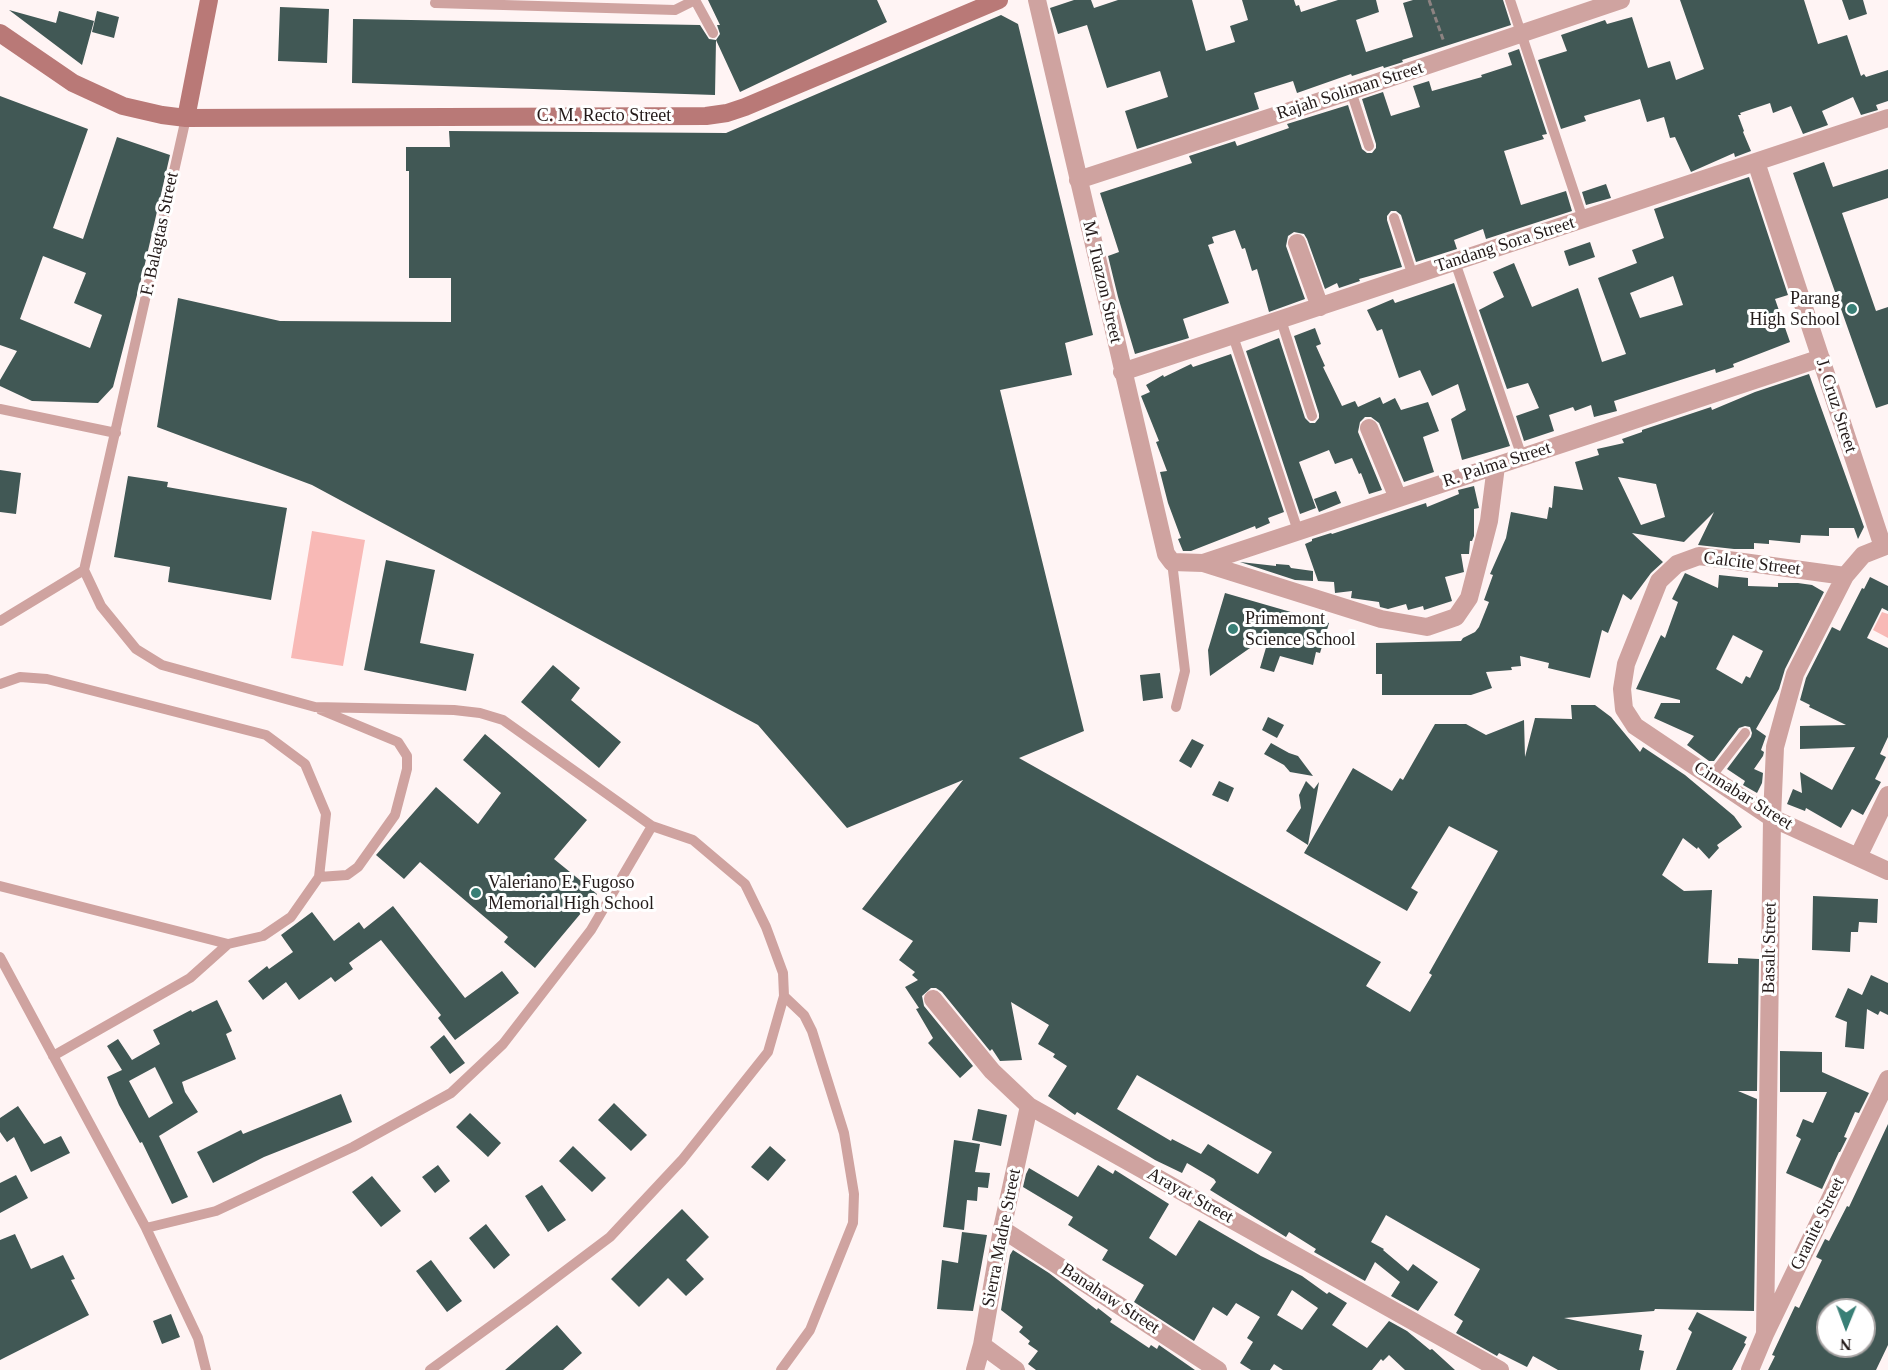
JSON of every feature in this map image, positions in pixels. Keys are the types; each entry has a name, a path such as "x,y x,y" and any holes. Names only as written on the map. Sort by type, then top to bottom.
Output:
{"street":[{"name":"F. Balagtas Street","path":"186,118 209,0"},
{"name":"C. M. Recto Street","path":"0,33 59,75 112,102 148,113 186,118 706,116 727,113 999,0"},
{"name":"M. Tuazon Street","path":"1037,0 1122,372 1166,554 1172,562"},
{"name":"Rajah Soliman Street","path":"1078,180 1621,0"},
{"name":"Tandang Sora Street","path":"1122,372 1888,118"},
{"name":"J. Cruz Street","path":"1756,162 1885,546"},
{"path":"1297,243 1320,307"},
{"name":"R. Palma Street","path":"1172,562 1203,563 1821,358"},
{"path":"1370,428 1398,498"},
{"path":"1203,563 1381,619 1427,627 1456,617 1469,598 1489,521 1496,466"},
{"path":"1845,576 1863,555 1885,546"},
{"name":"Calcite Street","path":"1635,726 1624,709 1622,689 1626,664 1659,582 1677,564 1699,556 1845,576"},
{"name":"Basalt Street","path":"1765,1334 1775,747 1796,674 1845,576"},
{"name":"Cinnabar Street","path":"1635,726 1772,818 1888,871"},
{"path":"1858,857 1888,795"},
{"name":"Arayat Street","path":"933,999 992,1071 1029,1106 1470,1364 1500,1370"},
{"name":"Granite Street","path":"1750,1370 1765,1334 1888,1079"},
{"name":"Sierra Madre Street","path":"975,1370 982,1345 1002,1229 1029,1106"},
{"name":"Banahaw Street","path":"1002,1229 1218,1370"},
{"path":"982,1345 1016,1370"}],"lane":[{"path":"435,0 435,3 675,10 695,0 713,33"},
{"path":"1510,0 1583,219"},
{"path":"1351,91 1370,146"},
{"name":"F. Balagtas Street","path":"84,570 117,433 186,118"},
{"path":"1394,218 1413,276"},
{"path":"1455,262 1522,457"},
{"path":"1281,320 1312,416"},
{"path":"1233,336 1299,531"},
{"path":"0,409 117,433"},
{"path":"1172,562 1185,671 1176,707"},
{"path":"0,621 84,570 101,606 136,649 162,665 315,707 398,742 407,756 407,769 395,815 358,867 347,875 319,877"},
{"path":"0,684 20,677 47,679 266,735 305,764 326,814 319,877 291,917 263,936 228,944 0,886"},
{"path":"315,707 454,710 480,713 503,720 652,826 693,840 745,884 766,927 783,973 784,996 768,1052 682,1160 610,1237 430,1370"},
{"path":"1711,777 1745,733"},
{"path":"146,1228 216,1210 353,1147 451,1093 503,1044 591,930 652,826"},
{"path":"53,1056 190,978 228,944"},
{"path":"0,957 146,1228 198,1338 206,1370"},
{"path":"781,1370 810,1330 853,1223 854,1194 844,1133 812,1031 804,1015 784,996"}],"path":[{"path":"1429,0 1450,57"}],"shaded area":[{"path":"312,531 365,540 343,666 291,658"},
{"path":"1882,612 1888,614 1888,638 1873,630"}],"building":[{"path":"708,0 877,0 887,22 740,92 716,40 720,34 717,25 720,25"},
{"path":"1074,0 1091,0 1094,8 1118,0 1192,0 1206,51 1235,42 1230,26 1248,20 1242,0 1294,0 1301,12 1338,0 1376,0 1379,12 1356,20 1366,52 1413,37 1403,3 1413,0 1503,0 1511,25 1402,60 1403,62 1352,76 1351,74 1297,93 1293,81 1254,93 1259,109 1137,149 1125,111 1168,97 1160,71 1107,88 1087,25 1058,34 1050,8"},
{"path":"1680,0 1804,0 1818,44 1847,35 1861,76 1864,74 1866,77 1888,70 1888,101 1876,105 1878,110 1861,115 1853,97 1822,111 1828,125 1803,134 1791,106 1773,113 1770,103 1740,113 1741,115 1738,115 1751,151 1735,157 1734,153 1691,172 1675,137 1670,138 1664,117 1647,122 1640,99 1584,116 1586,121 1561,129 1538,60 1567,51 1561,35 1605,20 1607,24 1632,17 1648,68 1670,61 1676,80 1704,69"},
{"path":"1842,0 1863,0 1867,14 1849,20"},
{"path":"280,7 329,9 327,63 278,61"},
{"path":"9,10 56,23 59,11 94,21 82,65"},
{"path":"97,11 119,17 114,38 92,32"},
{"path":"1001,15 1018,24 1093,335 1065,343 1072,375 1000,390 1084,731 1019,758 1381,962 1366,986 1410,1012 1432,975 1429,973 1498,851 1449,826 1411,888 1418,892 1407,911 1304,853 1353,768 1392,791 1400,778 1403,780 1435,724 1466,724 1486,735 1524,720 1525,757 1535,718 1572,719 1571,705 1595,705 1611,717 1640,752 1643,747 1685,775 1734,816 1742,827 1717,845 1719,848 1709,859 1698,847 1697,849 1683,838 1662,875 1684,891 1712,890 1708,963 1738,964 1738,958 1759,959 1757,1091 1738,1091 1757,1099 1754,1311 1655,1309 1654,1311 1564,1318 1642,1335 1639,1350 1644,1351 1640,1370 1558,1370 1533,1356 1527,1367 1499,1353 1497,1356 1456,1333 1463,1321 1454,1315 1480,1269 1386,1215 1371,1242 1384,1249 1408,1271 1413,1264 1438,1282 1418,1311 1391,1296 1400,1282 1375,1262 1365,1281 1314,1252 1316,1249 1289,1232 1286,1237 1210,1190 1216,1182 1214,1179 1187,1163 1182,1173 1155,1160 1077,1112 1075,1115 1048,1096 1067,1066 1053,1057 1055,1054 1038,1044 1049,1025 1011,1002 1022,1060 1000,1061 942,992 931,988 922,996 924,1006 973,1066 960,1078 928,1043 933,1038 916,1009 919,1008 905,987 918,980 912,975 915,972 899,960 913,941 862,909 963,780 847,828 758,725 312,485 157,427 178,298 280,321 451,322 451,278 409,278 409,171 406,171 406,147 450,147 449,131 726,133","holes":["1137,1075 1272,1152 1258,1174 1208,1144 1201,1154 1172,1139 1171,1141 1117,1109"]},
{"path":"353,19 700,25 709,39 716,40 715,95 352,83"},
{"path":"1519,49 1547,134 1542,135 1544,139 1504,151 1521,205 1566,191 1572,211 1486,239 1483,229 1454,240 1457,249 1416,262 1401,215 1396,211 1391,211 1387,220 1402,267 1359,279 1360,281 1339,288 1337,283 1325,289 1307,239 1304,234 1294,232 1288,236 1286,246 1305,299 1269,312 1257,269 1252,271 1245,248 1242,249 1235,230 1212,237 1214,243 1208,245 1229,303 1183,319 1189,338 1135,354 1108,256 1119,252 1100,193 1192,163 1189,156 1235,141 1237,146 1289,128 1287,124 1348,105 1362,149 1367,153 1372,153 1376,144 1362,99 1383,92 1391,116 1420,107 1413,86 1429,81 1432,91 1482,77 1481,75 1512,65 1508,53"},
{"path":"0,96 88,129 53,228 83,239 117,137 170,155 113,387 98,403 32,401 0,386 0,380 17,351 0,345","holes":["43,256 86,273 74,303 102,315 90,348 20,319"]},
{"path":"1824,162 1833,187 1888,169 1888,198 1842,213 1876,311 1888,307 1888,404 1876,408 1793,173"},
{"path":"1749,177 1788,295 1775,299 1790,342 1733,364 1734,367 1716,373 1715,369 1614,401 1617,411 1594,417 1591,405 1575,411 1573,407 1549,415 1554,431 1524,441 1516,416 1539,408 1528,383 1507,389 1479,310 1504,297 1493,272 1514,263 1532,307 1578,288 1602,362 1626,354 1598,278 1637,263 1632,250 1664,238 1654,209","holes":["1673,276 1683,305 1640,318 1630,293"]},
{"path":"1606,184 1611,198 1586,205 1582,192"},
{"path":"1590,242 1595,257 1569,266 1564,251"},
{"path":"1454,283 1510,446 1462,460 1451,419 1466,410 1458,384 1432,396 1420,370 1399,378 1382,329 1377,331 1367,310 1393,299 1395,303"},
{"path":"1315,328 1321,344 1316,346 1325,366 1323,367 1342,406 1355,401 1358,407 1380,397 1383,404 1395,398 1401,410 1428,402 1439,431 1423,437 1434,472 1404,482 1379,423 1371,417 1365,417 1360,422 1358,432 1382,490 1369,494 1352,458 1335,464 1329,450 1299,462 1316,508 1300,514 1246,351 1279,338 1305,418 1310,423 1315,423 1319,414 1294,336"},
{"path":"1231,354 1284,512 1268,518 1270,523 1256,529 1255,526 1191,551 1183,551 1160,472 1167,471 1156,442 1159,441 1141,396 1150,392 1146,385 1163,375 1164,377 1191,364 1193,367"},
{"path":"1809,374 1864,527 1858,539 1854,528 1829,528 1829,536 1801,535 1800,543 1769,540 1769,544 1754,543 1754,549 1698,545 1714,512 1684,542 1632,533 1663,562 1651,573 1631,600 1623,594 1608,633 1602,630 1590,678 1548,668 1549,663 1520,656 1521,666 1511,667 1512,670 1486,672 1492,688 1471,695 1382,695 1382,674 1376,674 1376,643 1461,641 1479,627 1489,602 1484,600 1493,575 1490,574 1506,538 1511,512 1547,519 1549,507 1552,508 1554,486 1583,490 1575,462 1599,455 1597,449 1624,443 1622,439 1642,432 1642,430 1711,407 1712,410 1755,392","holes":["1618,477 1656,484 1665,517 1641,525"]},
{"path":"0,470 21,473 16,514 0,512"},
{"path":"128,476 168,482 167,487 287,508 271,600 168,582 170,567 114,557"},
{"path":"1474,486 1479,508 1474,509 1474,536 1470,541 1469,554 1461,554 1464,572 1445,577 1452,601 1424,610 1423,606 1408,610 1406,604 1388,609 1380,607 1379,602 1351,598 1352,591 1335,593 1334,582 1318,581 1305,544 1312,539 1426,503 1427,507 1459,494 1458,490"},
{"path":"1336,491 1341,503 1319,512 1314,499"},
{"path":"386,560 435,570 420,643 474,654 466,691 364,670"},
{"path":"1240,562 1289,565 1291,568 1313,571 1313,581 1295,580"},
{"path":"1685,573 1718,588 1719,575 1748,578 1748,586 1778,587 1778,583 1798,583 1812,585 1824,592 1785,669 1779,689 1756,729 1766,736 1761,750 1764,752 1763,756 1754,769 1763,773 1762,783 1757,793 1743,785 1745,781 1727,769 1751,737 1750,727 1739,728 1714,761 1709,761 1687,745 1694,736 1654,718 1661,703 1680,703 1680,700 1636,689 1661,635 1665,638 1678,602 1672,599","holes":["1733,635 1763,651 1750,678 1746,676 1742,684 1716,669"]},
{"path":"1870,577 1888,586 1888,611 1882,608 1867,638 1888,648 1888,737 1880,754 1886,757 1875,779 1881,782 1863,815 1852,809 1841,828 1806,808 1805,811 1787,804 1793,789 1802,793 1800,772 1832,790 1855,747 1800,749 1800,726 1846,725 1809,707 1810,705 1800,700 1806,678 1832,627 1840,631"},
{"path":"1225,593 1329,623 1320,653 1316,652 1313,665 1280,656 1274,672 1260,668 1270,634 1210,676 1208,650"},
{"path":"553,665 580,688 571,700 621,742 599,768 521,702"},
{"path":"1160,673 1163,698 1143,701 1140,675"},
{"path":"1268,717 1284,725 1277,738 1262,730"},
{"path":"485,734 587,820 554,859 597,894 535,968 504,942 508,937 420,862 404,879 376,855 436,787 478,824 501,793 463,760"},
{"path":"1192,739 1204,745 1191,768 1179,761"},
{"path":"1271,743 1298,756 1313,776 1290,772 1284,765 1264,754"},
{"path":"1219,781 1234,788 1228,802 1212,795"},
{"path":"1306,781 1314,789 1319,782 1308,845 1286,831 1301,808 1299,795"},
{"path":"1813,896 1878,899 1877,923 1859,922 1858,932 1851,932 1850,952 1812,950"},
{"path":"393,906 465,998 502,971 519,993 455,1040 438,1018 441,1015 381,940 349,963 353,969 335,982 331,977 299,1000 286,982 263,1000 248,981 267,966 269,969 293,952 281,935 312,912 334,941 359,922 364,929"},
{"path":"1871,975 1888,983 1888,1015 1880,1011 1878,1015 1867,1009 1864,1049 1845,1047 1847,1022 1835,1017 1848,988 1862,995"},
{"path":"217,1000 232,1031 226,1034 236,1059 182,1082 185,1092 198,1112 159,1136 188,1197 172,1204 142,1142 140,1143 119,1105 107,1077 122,1070 107,1046 118,1039 132,1060 160,1044 153,1030 191,1010 192,1012","holes":["155,1067 173,1103 149,1118 129,1081"]},
{"path":"444,1035 465,1063 450,1074 430,1047"},
{"path":"1780,1051 1822,1052 1822,1072 1869,1093 1859,1113 1855,1112 1844,1137 1847,1138 1822,1189 1786,1173 1801,1139 1796,1136 1803,1119 1813,1123 1827,1092 1780,1092"},
{"path":"341,1094 352,1122 264,1157 213,1183 197,1152 241,1130 243,1134"},
{"path":"614,1103 647,1135 631,1151 598,1120"},
{"path":"18,1106 44,1144 61,1136 70,1153 31,1172 14,1137 7,1142 0,1132 0,1118"},
{"path":"978,1109 1007,1115 1001,1146 972,1140"},
{"path":"470,1113 501,1143 488,1157 456,1127"},
{"path":"1888,1124 1888,1345 1876,1370 1768,1370 1775,1356 1772,1355 1795,1306 1799,1308 1822,1260 1816,1257 1825,1239 1829,1241 1847,1206 1849,1207"},
{"path":"954,1140 980,1144 975,1172 990,1173 988,1188 978,1187 977,1201 967,1200 964,1230 943,1227"},
{"path":"573,1146 606,1178 592,1192 559,1161"},
{"path":"770,1146 786,1160 768,1181 751,1167"},
{"path":"438,1165 450,1181 435,1193 422,1177"},
{"path":"1098,1165 1113,1174 1115,1170 1169,1204 1149,1238 1176,1256 1199,1220 1261,1256 1302,1276 1327,1294 1329,1292 1347,1303 1332,1325 1367,1348 1389,1321 1407,1331 1430,1350 1432,1349 1455,1370 1405,1370 1389,1355 1383,1361 1381,1359 1372,1370 1283,1370 1274,1364 1270,1370 1251,1370 1240,1363 1253,1342 1247,1338 1260,1317 1236,1303 1227,1316 1213,1307 1194,1341 1134,1302 1144,1285 1102,1260 1108,1250 1068,1225 1073,1217 1023,1187 1029,1168 1078,1197","holes":["1292,1290 1318,1308 1302,1330 1277,1315"]},
{"path":"16,1175 28,1198 0,1213 0,1183"},
{"path":"372,1176 401,1211 381,1227 352,1192"},
{"path":"542,1185 566,1220 548,1232 525,1196"},
{"path":"682,1209 709,1237 686,1260 704,1279 686,1296 668,1278 639,1307 611,1279"},
{"path":"486,1224 510,1255 494,1269 469,1238"},
{"path":"962,1232 987,1235 973,1311 937,1309 942,1260 958,1263"},
{"path":"15,1234 31,1269 63,1255 75,1279 71,1280 89,1315 0,1360 0,1240"},
{"path":"1013,1250 1049,1273 1097,1310 1098,1308 1112,1319 1110,1322 1149,1348 1151,1345 1157,1349 1159,1345 1195,1370 1036,1370 1028,1364 1038,1351 1028,1344 1030,1341 1019,1332 1023,1327 1001,1310 1010,1255"},
{"path":"431,1260 462,1301 447,1312 416,1271"},
{"path":"1697,1312 1747,1337 1744,1343 1746,1344 1732,1370 1676,1370 1692,1332 1688,1329"},
{"path":"171,1314 180,1337 162,1344 153,1321"},
{"path":"557,1325 582,1353 563,1370 505,1370"}],"place":[{"name":"Parang High School","path":"1852,309"},
{"name":"Primemont Science School","path":"1233,629"},
{"name":"Valeriano E. Fugoso Memorial High School","path":"476,893"}]}
